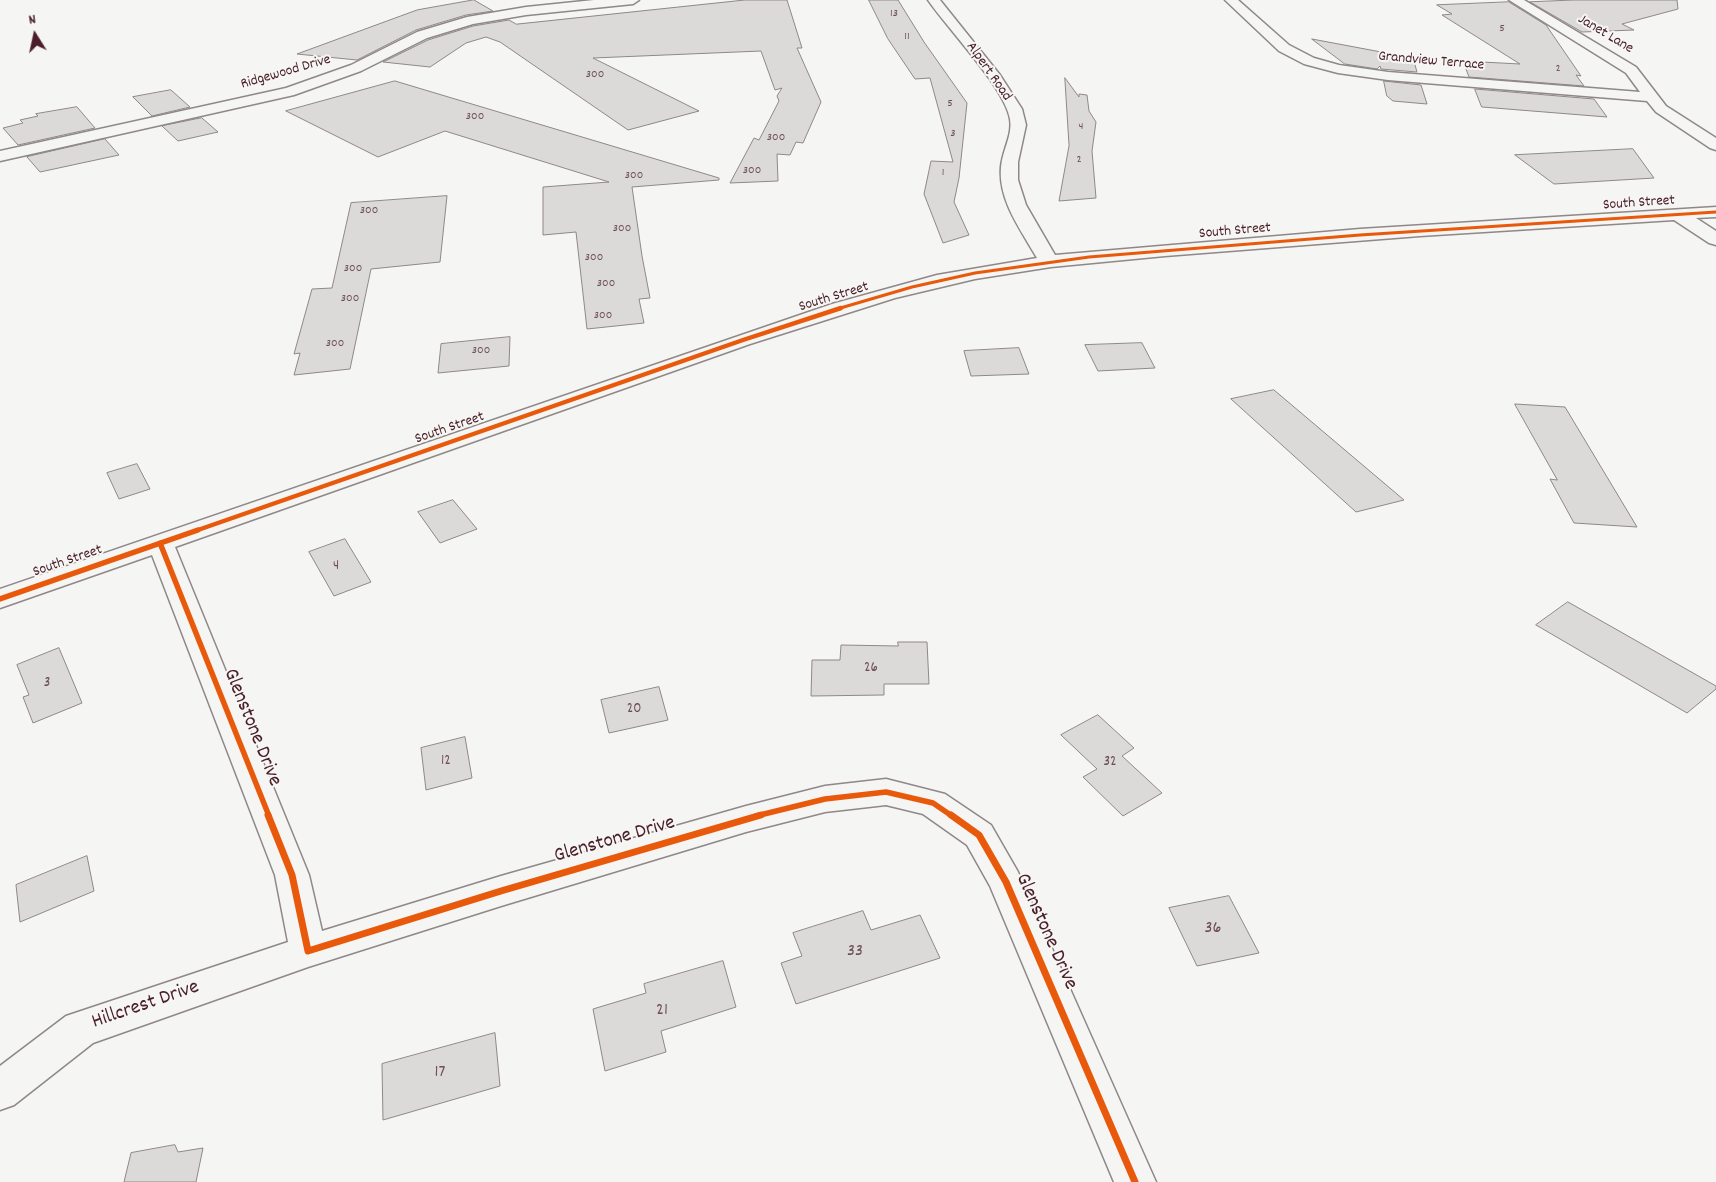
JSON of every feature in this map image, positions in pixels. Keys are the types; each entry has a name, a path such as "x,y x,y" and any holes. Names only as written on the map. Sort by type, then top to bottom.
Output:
{"street":[{"name":"Ridgewood Drive","path":"0,156 297,90 328,81 422,35 450,26 502,15 633,0"},
{"name":"Alpert Road","path":"934,0 969,43 1003,90 1018,118 1009,169 1011,193 1050,262"},
{"name":"Grandview Terrace","path":"1230,0 1284,48 1308,61 1338,69 1388,76 1652,97"},
{"name":"Janet Lane","path":"1515,0 1631,70 1661,109 1716,145"},
{"name":"South Street","path":"0,599 743,340 863,301 936,281 996,269 1050,262 1395,232 1716,212"},
{"path":"1677,214 1716,239"},
{"name":"Glenstone Drive","path":"160,544 292,875 308,951 539,880 746,819 825,798 886,792 933,803 979,835 1006,882 1135,1182"},
{"name":"Hillcrest Drive","path":"0,1091 80,1029 308,951"}],"building":[{"path":"474,0 493,11 466,15 416,30 357,60 297,54 417,10"},
{"path":"745,0 787,0 802,48 797,48 821,102 803,143 796,142 790,155 777,154 778,181 730,183 754,138 759,140 779,101 777,96 782,88 775,90 761,51 593,58 699,111 628,130 500,42 486,37 466,43 430,67 383,62 428,40 473,26 509,20 516,24"},
{"path":"869,0 898,0 924,42 967,103 959,178 954,202 969,235 943,243 924,194 931,161 953,162 930,78 915,79 888,39"},
{"path":"1677,0 1678,9 1622,24 1634,30 1582,32 1530,2"},
{"path":"1509,2 1546,25 1581,76 1576,75 1584,86 1469,77 1463,61 1520,64 1442,15 1452,14 1437,5"},
{"path":"1312,39 1413,58 1417,72 1381,69 1380,66 1377,69 1345,64"},
{"path":"1065,78 1079,97 1079,94 1087,95 1089,111 1096,122 1092,151 1096,198 1059,201 1069,146"},
{"path":"395,81 719,178 719,180 632,187 650,298 639,299 644,323 587,329 576,232 543,235 543,187 609,182 445,131 378,157 286,111"},
{"path":"1384,81 1421,85 1427,104 1393,101 1387,96"},
{"path":"1475,89 1594,99 1607,117 1482,107"},
{"path":"171,90 190,107 152,116 133,97"},
{"path":"77,107 95,128 18,145 3,128 23,123 20,120 38,116 36,114"},
{"path":"202,118 218,132 178,141 162,126"},
{"path":"105,139 119,155 40,172 27,157"},
{"path":"1633,149 1654,178 1554,184 1515,155"},
{"path":"447,196 440,262 371,269 350,369 294,375 300,353 294,354 312,289 332,288 351,203"},
{"path":"510,337 509,366 438,373 441,344"},
{"path":"1142,343 1155,368 1098,371 1085,345"},
{"path":"1019,348 1029,374 971,376 964,351"},
{"path":"1274,390 1404,500 1356,512 1231,399"},
{"path":"1515,404 1565,407 1637,527 1574,523 1550,479 1557,480"},
{"path":"137,464 150,489 119,499 107,473"},
{"path":"453,500 477,529 440,543 418,512"},
{"path":"345,539 371,582 334,596 309,552"},
{"path":"1568,602 1716,686 1716,689 1687,713 1536,625"},
{"path":"898,642 927,642 929,684 884,684 884,695 811,696 812,660 840,660 841,645 898,646"},
{"path":"59,648 82,703 33,723 23,697 29,695 17,665"},
{"path":"659,687 668,720 609,733 601,700"},
{"path":"1098,715 1134,748 1122,756 1162,793 1123,816 1083,777 1097,769 1061,735"},
{"path":"465,737 472,778 426,790 421,748"},
{"path":"87,856 94,891 20,922 16,885"},
{"path":"1229,896 1259,953 1197,966 1169,908"},
{"path":"863,911 871,930 920,915 940,958 796,1004 781,963 802,956 793,933"},
{"path":"723,961 736,1007 661,1031 666,1052 605,1071 593,1009 646,993 644,984"},
{"path":"495,1033 500,1086 383,1120 382,1064"},
{"path":"175,1145 178,1152 203,1148 196,1182 124,1182 131,1153"}],"cycle path":[{"path":"0,599 743,340 863,301 937,281 1012,267 1127,254 1301,239 1716,212"},
{"path":"160,543 292,875 308,951 501,891 746,819 825,799 886,792 933,803 979,835 1006,882 1135,1182"}]}
